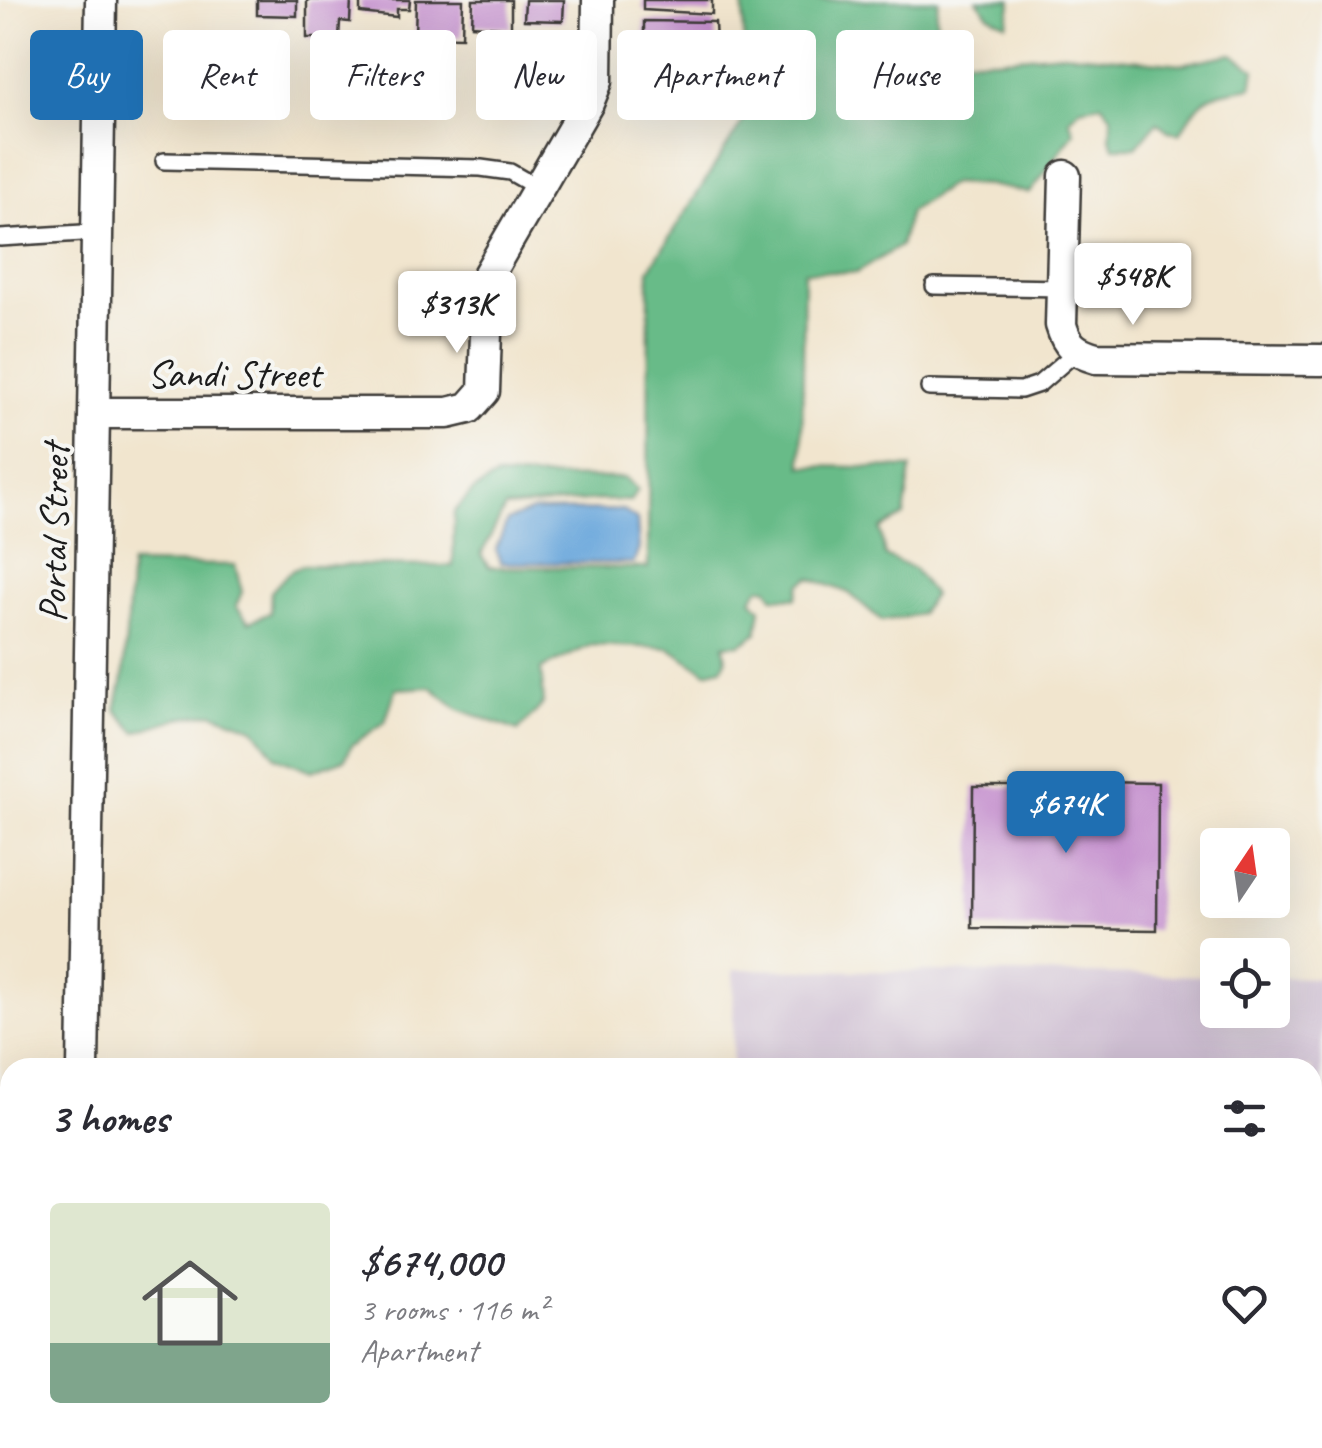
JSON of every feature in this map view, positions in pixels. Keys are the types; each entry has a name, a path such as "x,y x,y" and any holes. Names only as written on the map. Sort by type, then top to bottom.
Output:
{"street":[{"name":"Portal Street","path":"83,1058 101,0"},
{"name":"Sandi Street","path":"95,412 448,414 469,408 484,390 488,275 588,103 596,82 598,0"},
{"path":"1065,176 1061,325 1076,352 1096,358 1322,360"}],"lane":[{"path":"164,162 482,168 510,172 538,188"},
{"path":"0,238 99,232"},
{"path":"934,286 1062,288"},
{"path":"929,388 1021,390 1038,384 1076,352"}],"shaded area":[{"path":"734,969 1200,976 1200,1028 1290,1028 1290,977 1322,978 1322,1058 732,1058"}],"green space":[{"path":"743,0 939,0 939,30 836,30 836,120 974,120 974,59 1063,53 1182,64 1232,54 1255,69 1252,87 1208,98 1180,133 1168,131 1157,122 1136,147 1114,147 1110,138 1112,116 1101,104 1080,108 1069,119 1074,132 1030,193 952,183 909,212 900,246 856,273 804,271 802,466 911,468 904,516 880,529 885,556 914,569 933,595 920,614 882,621 849,593 810,578 800,584 796,598 773,597 768,588 760,587 752,599 761,609 757,633 741,644 724,645 726,660 722,668 706,672 669,648 591,645 541,669 544,703 518,731 458,709 431,687 396,689 385,722 352,745 345,759 312,771 276,757 254,728 213,713 179,718 136,732 116,710 123,678 131,564 235,565 242,592 236,606 249,622 270,613 271,592 288,573 303,565 453,566 454,512 472,492 496,477 625,478 638,490 630,501 505,508 481,555 489,567 648,568 649,270 744,120 816,120 816,30 744,30"},
{"path":"977,0 1012,0 1007,24 989,15"}],"water":[{"path":"623,510 637,520 639,548 634,563 501,563 496,549 507,521 532,511"}],"building":[{"path":"257,0 297,0 297,16 257,15"},
{"path":"307,0 351,0 350,22 340,21 339,30 310,30 307,38"},
{"path":"360,0 410,0 409,9 397,9 397,17 360,13"},
{"path":"416,0 463,0 462,37 456,37 456,30 415,30"},
{"path":"473,0 511,0 511,28 472,25"},
{"path":"525,0 564,0 563,21 524,20"},
{"path":"643,0 712,0 712,14 643,10"},
{"path":"644,21 715,22 715,30 644,30"},
{"path":"1027,781 1158,783 1157,930 972,928 973,787 1027,787"}]}
